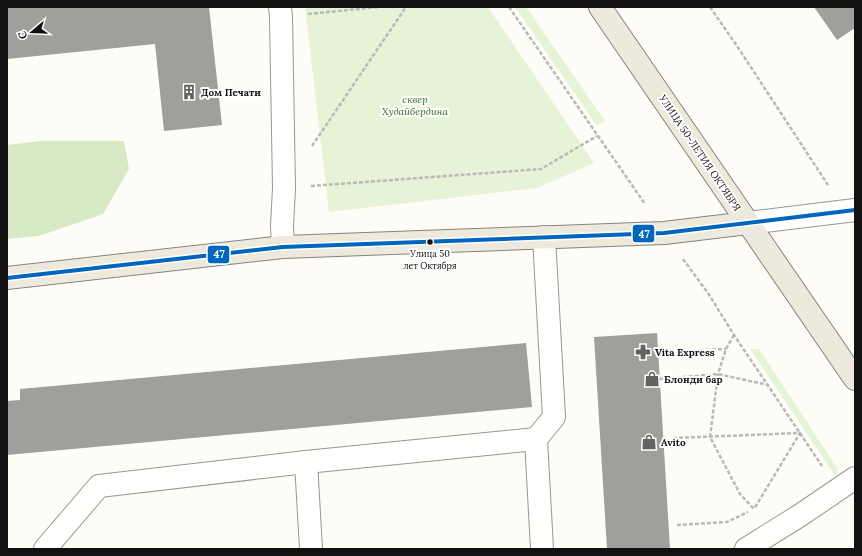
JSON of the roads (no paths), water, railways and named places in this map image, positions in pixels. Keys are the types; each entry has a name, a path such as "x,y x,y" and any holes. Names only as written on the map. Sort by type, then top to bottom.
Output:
{"main road":[{"name":"УЛИЦА 50-ЛЕТИЯ ОКТЯБРЯ","path":"600,7 855,379"},
{"path":"7,278 283,247 664,233 748,223"}],"street":[{"path":"281,12 284,188 282,226 283,247"},
{"path":"748,223 855,210"},
{"path":"542,549 536,439 554,417 544,238"},
{"path":"45,549 99,486 306,462 536,439"},
{"path":"306,462 311,549"},
{"path":"746,549 799,516 846,484"}],"place":[{"name":"Дом Печати","path":"189,92"},
{"name":"Улица 50 лет Октября","path":"430,242"},
{"name":"Vita Express","path":"643,352"},
{"name":"Блонди бар","path":"652,379"},
{"name":"Avito","path":"649,442"}],"park label":[{"name":"сквер Худайбердина","path":"415,104"}]}
